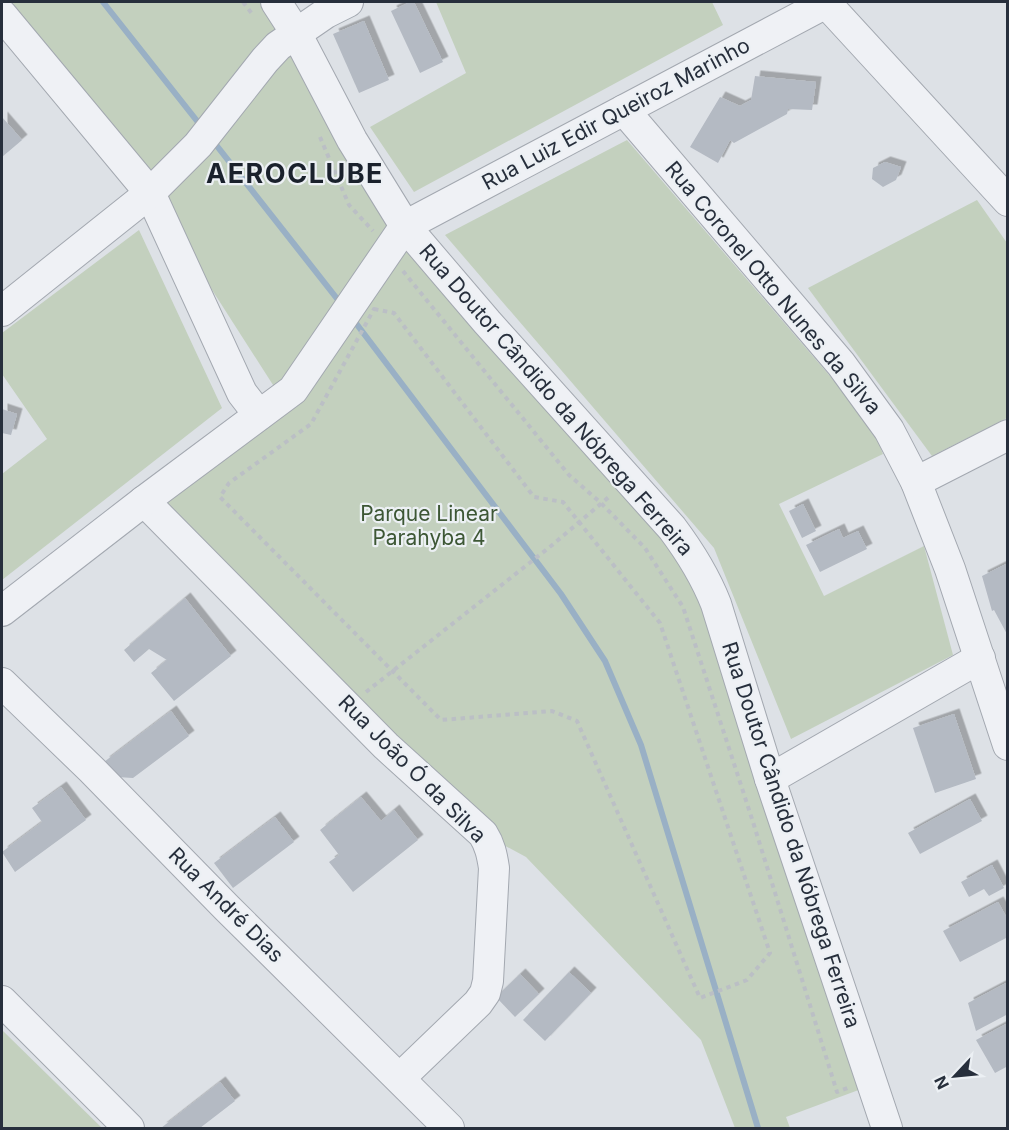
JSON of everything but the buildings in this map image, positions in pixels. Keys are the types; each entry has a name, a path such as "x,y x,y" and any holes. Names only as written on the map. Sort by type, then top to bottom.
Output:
{"street":[{"name":"Rua Doutor Cândido da Nóbrega Ferreira","path":"276,2 285,41 352,140 405,226 487,322 672,528 695,558 706,578 770,779 887,1128"},
{"path":"2,310 150,194 206,134 285,41 348,2"},
{"path":"827,2 1008,201"},
{"name":"Rua Luiz Edir Queiroz Marinho","path":"405,226 827,2"},
{"path":"2,15 150,194 242,393 259,415"},
{"name":"Rua Coronel Otto Nunes da Silva","path":"624,110 841,364 889,430 916,482 950,569 1008,745"},
{"path":"2,611 144,501 294,390 354,321 388,251 405,226"},
{"path":"916,482 1008,435"},
{"name":"Rua João Ó da Silva","path":"144,501 386,746 483,834 492,852 494,868 488,981 485,993 478,1004 400,1078"},
{"path":"770,779 980,658"},
{"name":"Rua André Dias","path":"2,683 450,1128"},
{"path":"2,1000 129,1128"}],"path":[{"path":"243,2 256,19 285,41"},
{"path":"316,129 349,205 569,475 601,503 645,548 682,607 753,822 837,1092 870,1079"},
{"path":"374,309 394,313 534,497 563,502 579,522 660,623 770,953 747,980 700,998 578,721 552,711 441,720 220,497 229,483 311,424 354,321 374,309"},
{"path":"349,706 517,574 629,478"}],"green space":[{"name":"Parque Linear Parahyba 4","path":"2,2 276,2 405,226 706,578 872,1085 786,1117 790,1128 735,1128 701,1040 526,857 483,834 144,501 289,410 150,193"},
{"path":"436,2 712,2 723,25 414,192 370,127 466,73"},
{"path":"627,140 872,425 883,454 779,504 824,596 924,546 953,655 791,739 714,548 445,235"},
{"path":"977,200 1007,243 1007,418 932,456 808,288"},
{"path":"139,230 222,408 2,580 2,474 47,439 2,374 2,333"},
{"path":"2,1030 102,1128 2,1128"}],"waterway":[{"path":"103,2 201,126"},
{"path":"213,141 342,305"},
{"path":"352,318 561,594 605,661 641,745 758,1128"}],"district":[{"name":"AEROCLUBE","path":"295,174"}]}
